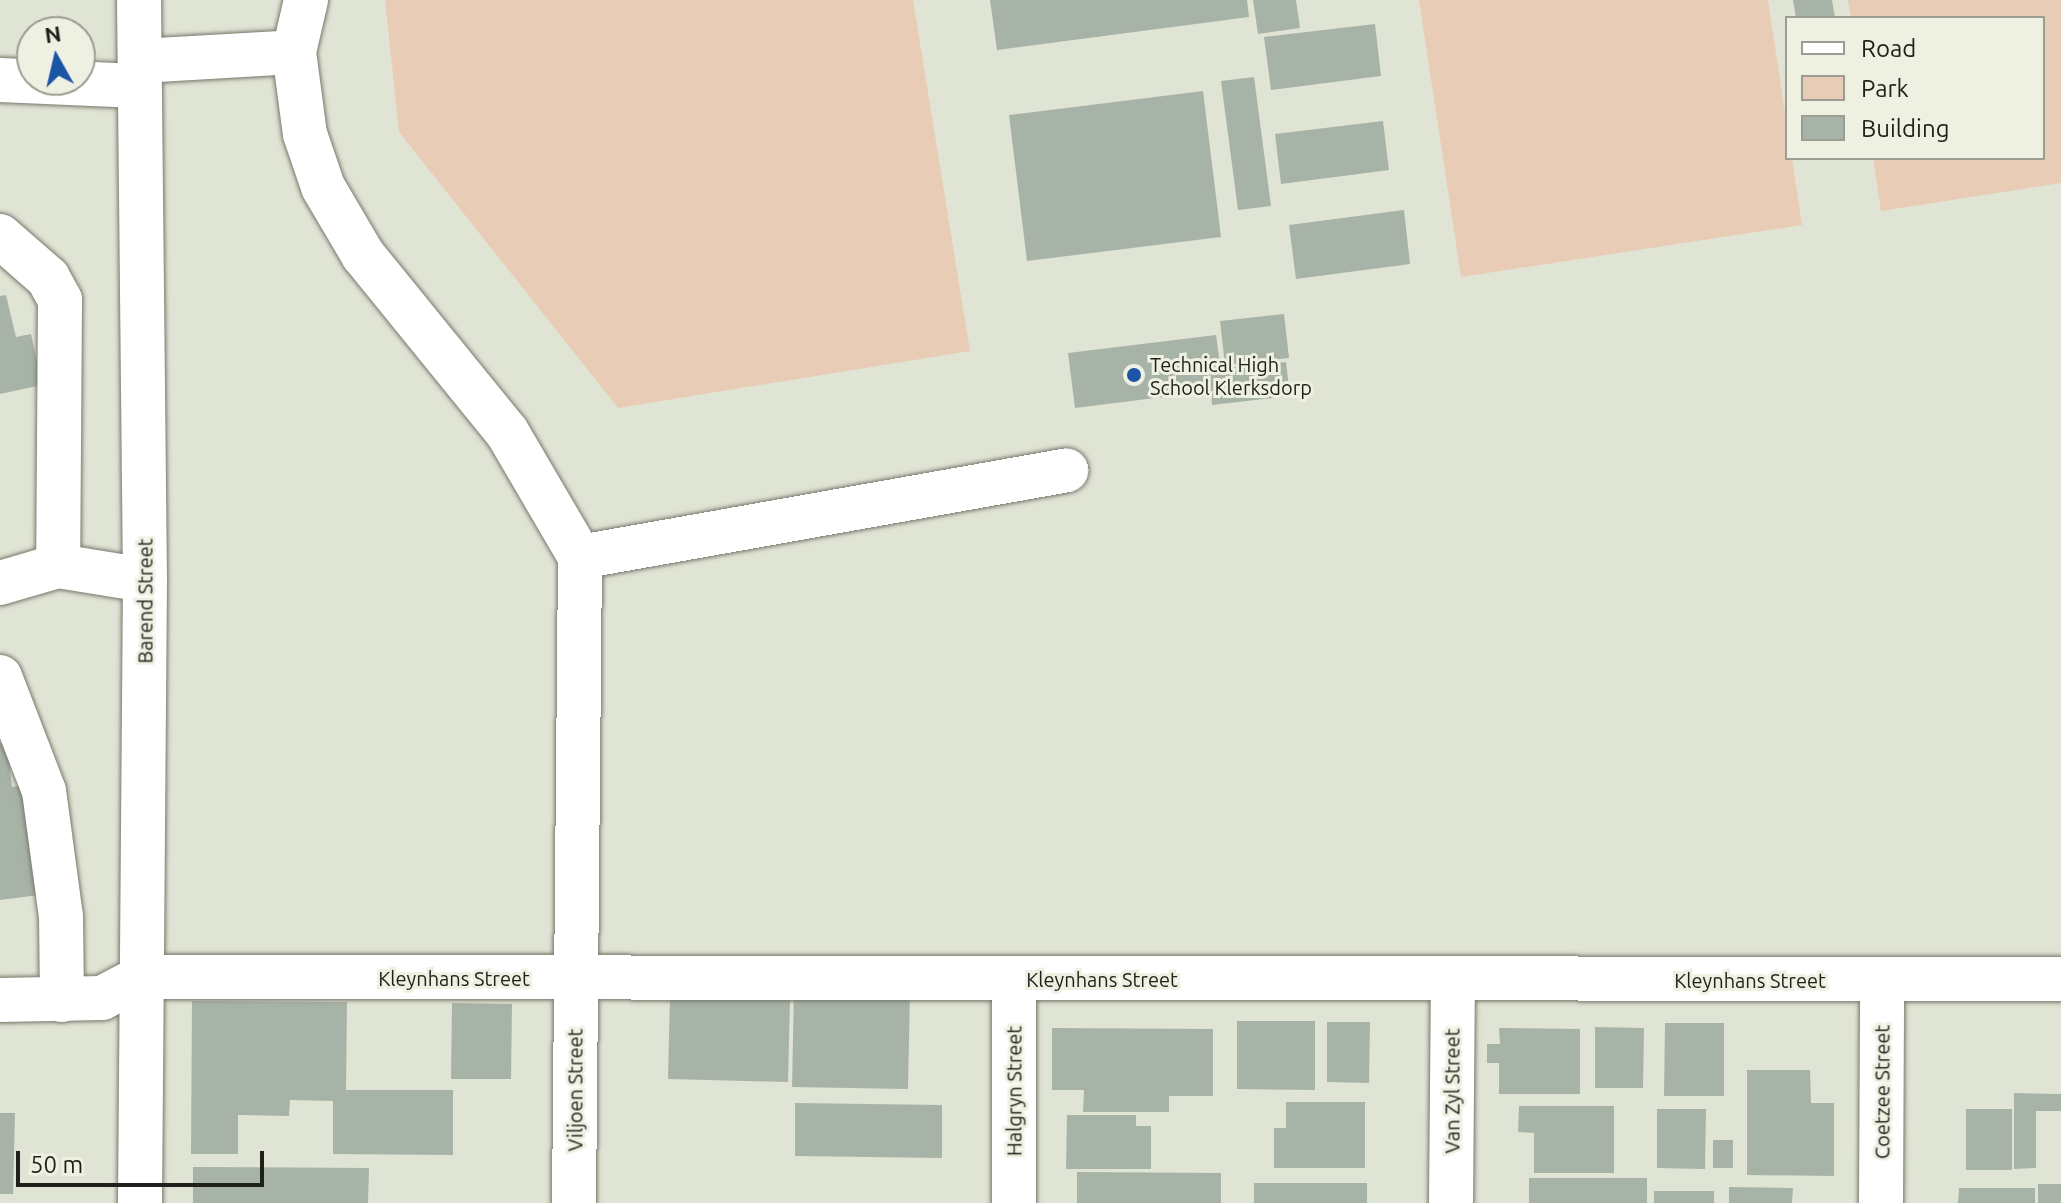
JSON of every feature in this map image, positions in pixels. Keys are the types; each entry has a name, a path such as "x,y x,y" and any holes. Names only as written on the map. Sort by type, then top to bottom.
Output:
{"street":[{"name":"Barend Street","path":"139,0 145,580 140,1203"},
{"path":"306,0 294,52 305,134 323,187 363,255 507,432 580,557 1066,470"},
{"path":"0,80 139,74 294,52"},
{"path":"0,236 48,278 60,300 58,566"},
{"name":"Viljoen Street","path":"574,1203 580,557"},
{"path":"0,583 58,566 145,580"},
{"path":"0,677 44,791 61,916 62,1000"},
{"path":"0,1000 102,998 142,977"},
{"name":"Kleynhans Street","path":"142,977 2061,979"},
{"name":"Halgryn Street","path":"1014,979 1014,1203"},
{"name":"Van Zyl Street","path":"1451,1203 1453,979"},
{"name":"Coetzee Street","path":"1881,1203 1882,980"}],"green space":[{"path":"385,0 913,0 970,351 618,408 399,132"},
{"path":"1419,0 1768,0 1785,112 1785,160 1792,160 1802,225 1461,277"},
{"path":"1848,0 2061,0 2061,183 1881,211 1873,160 2045,160 2045,16 1851,16"}],"building":[{"path":"990,0 1247,0 1249,17 997,50"},
{"path":"1253,0 1296,0 1300,28 1258,34"},
{"path":"1793,0 1832,0 1835,16 1796,16"},
{"path":"1375,24 1381,76 1271,90 1264,37"},
{"path":"1254,77 1271,206 1238,210 1221,81"},
{"path":"1203,91 1221,237 1027,261 1009,115"},
{"path":"1383,121 1389,170 1281,184 1275,134"},
{"path":"1404,210 1410,264 1296,279 1289,225"},
{"path":"6,295 16,337 31,334 42,385 0,394 0,296"},
{"path":"1284,314 1289,358 1225,365 1220,321"},
{"path":"1216,335 1220,365 1208,370 1286,362 1290,396 1212,405 1211,391 1075,408 1068,353"},
{"path":"7,742 12,787 27,785 39,895 0,900 0,743"},
{"path":"794,990 910,992 908,1089 792,1087"},
{"path":"670,996 790,999 788,1082 668,1079"},
{"path":"192,1001 347,1002 346,1090 453,1090 453,1155 333,1154 333,1101 290,1100 289,1116 238,1115 238,1154 191,1154"},
{"path":"452,1003 512,1004 511,1079 451,1079"},
{"path":"1237,1021 1315,1021 1315,1090 1237,1089"},
{"path":"1327,1022 1370,1022 1369,1083 1327,1082"},
{"path":"1665,1023 1724,1023 1724,1096 1664,1096"},
{"path":"1595,1027 1644,1028 1643,1088 1595,1088"},
{"path":"1052,1028 1213,1029 1213,1096 1169,1096 1169,1112 1083,1112 1084,1090 1052,1090"},
{"path":"1499,1028 1580,1029 1580,1094 1499,1094 1499,1063 1487,1063 1487,1044 1500,1044"},
{"path":"1747,1070 1810,1070 1811,1103 1834,1103 1834,1176 1747,1175"},
{"path":"2014,1093 2061,1094 2061,1111 2036,1111 2036,1168 2014,1169"},
{"path":"1286,1102 1365,1102 1365,1168 1274,1168 1274,1128 1286,1128"},
{"path":"795,1103 942,1105 942,1158 795,1156"},
{"path":"1519,1106 1614,1106 1614,1173 1534,1173 1534,1133 1518,1132"},
{"path":"1657,1109 1706,1109 1705,1169 1657,1168"},
{"path":"1966,1109 2012,1109 2012,1170 1966,1170"},
{"path":"0,1113 15,1113 13,1194 0,1194"},
{"path":"1067,1115 1136,1115 1136,1126 1151,1126 1151,1169 1066,1169"},
{"path":"1713,1140 1733,1140 1733,1168 1713,1168"},
{"path":"193,1167 369,1168 368,1203 193,1203"},
{"path":"1077,1172 1221,1173 1221,1203 1077,1203"},
{"path":"1529,1178 1647,1178 1647,1203 1529,1203"},
{"path":"1254,1183 1367,1183 1367,1203 1254,1203"},
{"path":"2038,1184 2061,1184 2061,1203 2038,1203"},
{"path":"1729,1187 1793,1188 1792,1203 1729,1203"},
{"path":"1959,1188 2035,1188 2035,1203 1958,1203"},
{"path":"1654,1191 1714,1191 1714,1203 1654,1203"}],"place":[{"name":"Technical High School Klerksdorp","path":"1134,375"}]}
